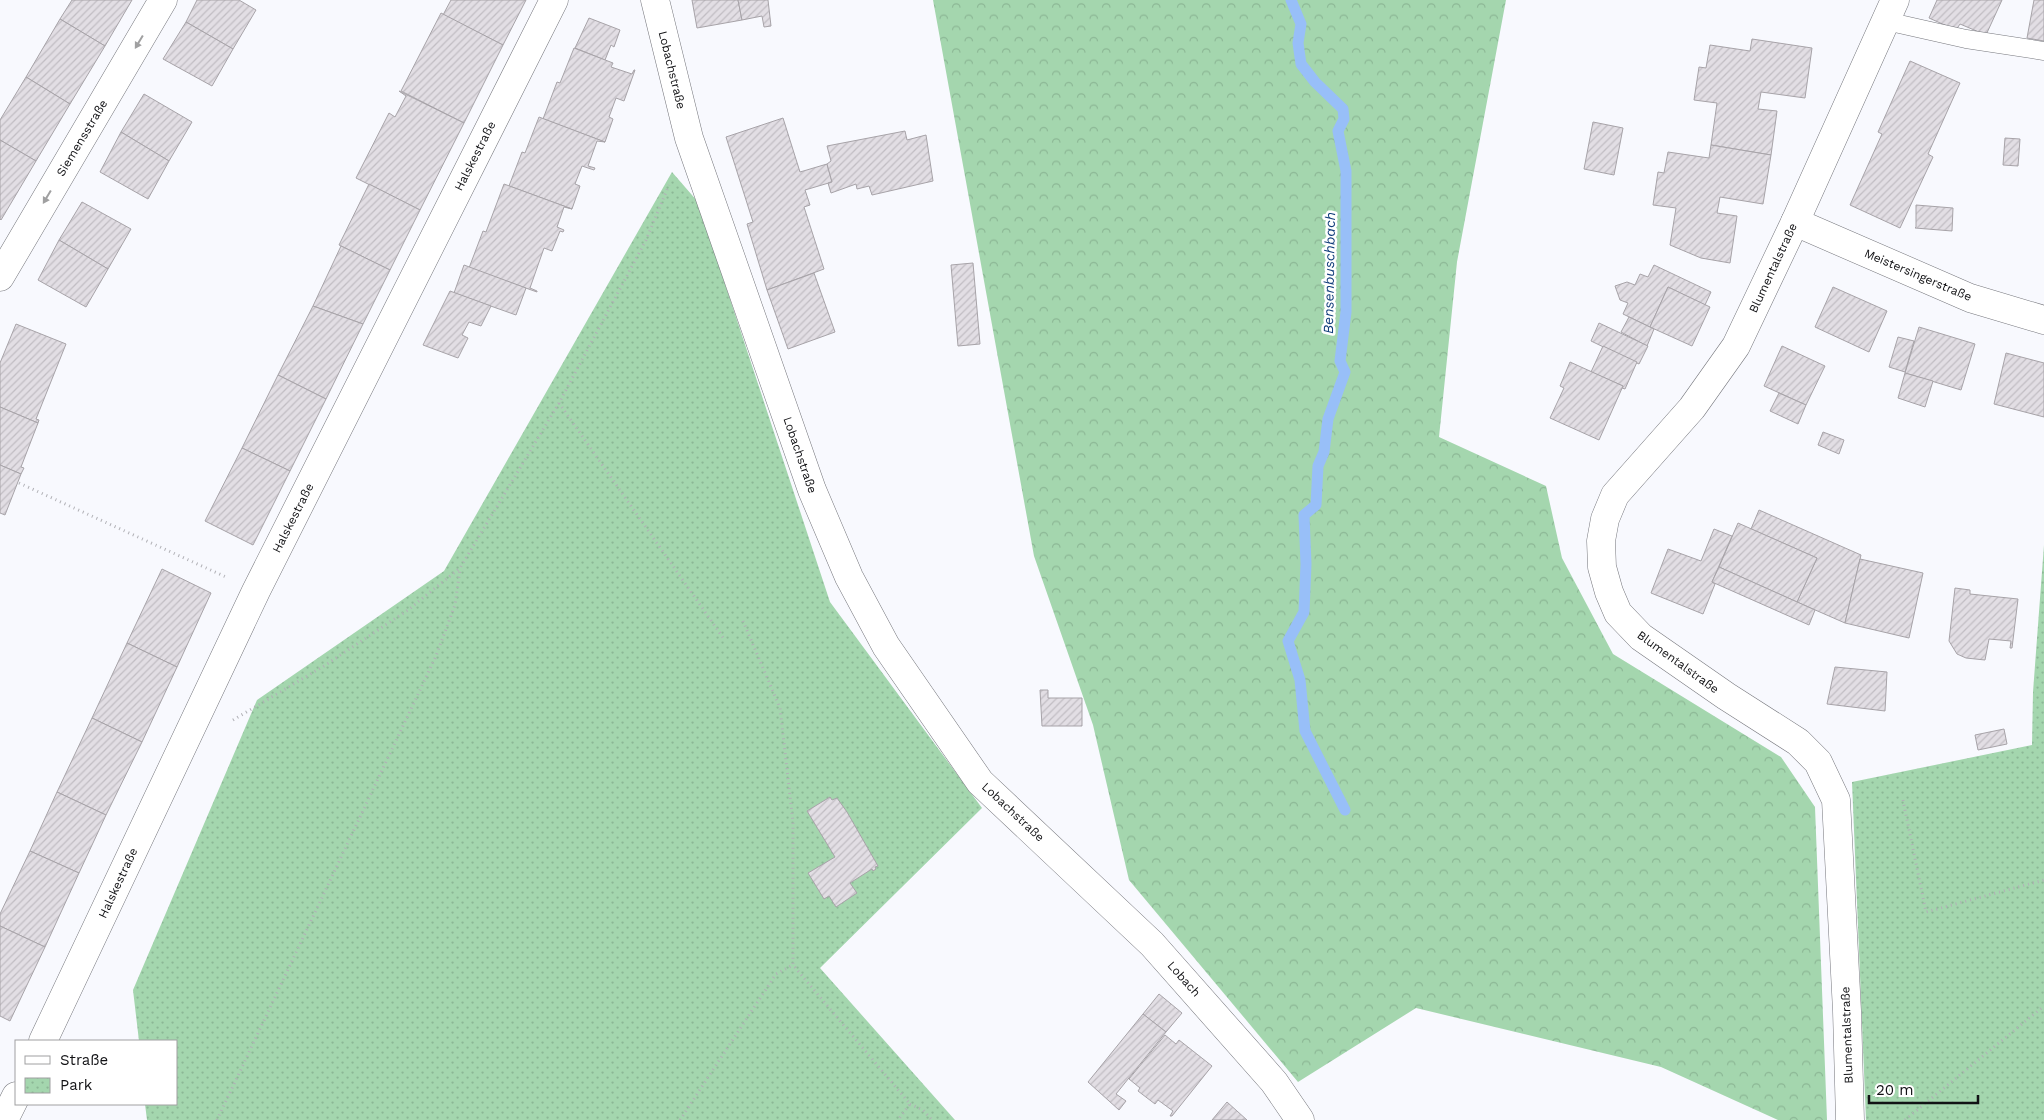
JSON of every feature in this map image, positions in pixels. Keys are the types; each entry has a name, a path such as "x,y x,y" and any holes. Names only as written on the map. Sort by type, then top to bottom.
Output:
{"street":[{"name":"Siemensstraße","path":"0,277 163,0"},
{"name":"Halskestraße","path":"43,1040 256,591 554,0"},
{"name":"Lobachstraße","path":"655,0 689,138 812,490 849,577 886,646 980,782 1054,851"},
{"name":"Blumentalstraße","path":"1850,1120 1847,1011 1836,800 1818,762 1798,742 1726,696 1641,637 1618,612 1608,592 1602,567 1601,541 1605,519 1615,495 1692,408 1736,346 1795,222 1891,10"},
{"name":"Meistersingerstraße","path":"1795,222 1970,298 2044,320"},
{"name":"Lobach","path":"1054,851 1152,944 1274,1082 1300,1120"}],"lane":[{"path":"1891,10 1966,39 2044,51"}],"path":[{"path":"230,722 324,666 408,610 460,568 559,403 646,240 689,138"},
{"path":"559,403 724,639"},
{"path":"20,483 222,576"},
{"path":"217,1120 436,656 455,605 460,568"},
{"path":"743,621 780,708 793,822 793,965 910,1104 923,1110 932,1120"},
{"path":"1903,800 1926,912 2044,880"},
{"path":"680,1120 776,974 793,965"},
{"path":"1905,1120 2044,1006"},
{"path":"898,1120 910,1104"}],"green space":[{"path":"933,0 1506,0 1457,262 1439,437 1546,486 1562,558 1613,654 1781,757 1815,807 1827,1120 1778,1120 1661,1067 1416,1008 1298,1082 1129,880 1093,725 1034,556"},
{"path":"672,172 698,202 830,602 982,808 820,968 955,1120 147,1120 145,1105 178,1105 178,1040 139,1040 133,990 257,700 444,571"},
{"path":"2044,545 2044,1120 1866,1120 1852,782 2032,745 2033,692"}],"building":[{"path":"72,0 132,0 105,46 60,19"},
{"path":"197,0 239,0 256,10 233,49 186,22"},
{"path":"451,0 526,0 503,45 443,15"},
{"path":"692,0 738,0 742,20 697,28"},
{"path":"738,0 768,0 771,26 764,27 762,16 742,20"},
{"path":"1937,0 2002,0 1986,35 1960,24 1956,30 1929,18"},
{"path":"2034,0 2044,0 2044,41 2027,38"},
{"path":"441,13 503,45 464,123 401,91"},
{"path":"589,18 620,30 614,47 611,45 605,60 575,48"},
{"path":"60,19 105,46 70,104 26,77"},
{"path":"186,22 233,49 212,86 163,59"},
{"path":"1752,39 1812,48 1805,98 1761,92 1758,109 1777,111 1771,155 1711,145 1717,103 1694,100 1699,67 1706,68 1710,45 1750,51"},
{"path":"574,48 613,63 611,67 632,74 635,70 624,101 616,98 609,117 613,119 605,142 543,119 557,82 560,83"},
{"path":"1910,61 1960,83 1928,154 1933,157 1900,228 1850,205 1882,134 1878,132"},
{"path":"26,77 70,104 36,161 0,140 0,120"},
{"path":"399,91 464,123 420,210 356,178 389,113 395,117 406,96"},
{"path":"144,94 192,122 169,161 121,132"},
{"path":"539,117 605,142 597,141 588,166 595,168 594,170 582,166 575,184 580,186 572,209 509,186 522,152 525,153"},
{"path":"783,118 800,172 827,164 832,182 805,190 810,205 804,207 824,269 767,290 747,224 753,222 726,137"},
{"path":"1593,122 1623,128 1614,175 1584,169"},
{"path":"905,131 907,140 926,135 933,181 872,195 869,186 857,189 856,184 831,193 828,183 832,182 827,164 831,161 827,146"},
{"path":"121,132 169,161 148,199 100,172"},
{"path":"2005,138 2020,139 2018,166 2003,165"},
{"path":"0,140 36,161 1,220 0,219"},
{"path":"1711,145 1771,155 1763,204 1720,197 1717,213 1737,216 1730,263 1701,258 1670,245 1676,208 1653,205 1658,172 1664,173 1668,152 1709,158"},
{"path":"369,184 420,210 390,270 339,245"},
{"path":"504,184 572,209 564,207 557,227 564,230 563,232 560,231 552,251 544,248 530,288 537,292 469,268 483,231 486,232"},
{"path":"82,202 131,229 108,269 59,240"},
{"path":"1916,205 1953,208 1952,231 1915,228"},
{"path":"59,240 108,269 86,307 38,280"},
{"path":"341,246 390,270 363,324 313,306"},
{"path":"973,263 980,344 958,346 951,265"},
{"path":"464,265 526,288 516,315 454,293"},
{"path":"1654,265 1711,292 1705,305 1668,287 1650,327 1623,314 1628,303 1620,300 1615,286 1627,282 1635,285 1640,274 1648,277"},
{"path":"814,273 835,332 788,349 767,290"},
{"path":"1668,287 1710,307 1692,346 1650,327"},
{"path":"1833,287 1887,311 1869,352 1815,327"},
{"path":"450,291 491,306 481,326 469,322 462,335 468,338 458,358 423,345"},
{"path":"313,306 363,324 326,399 278,375"},
{"path":"1629,317 1654,329 1647,346 1621,332"},
{"path":"1599,323 1648,346 1639,364 1591,341"},
{"path":"16,324 66,344 36,419 39,420 38,423 0,407 0,363"},
{"path":"1919,327 1975,344 1961,390 1905,373"},
{"path":"1898,337 1914,341 1905,372 1889,367"},
{"path":"1603,346 1637,362 1625,389 1622,388 1623,386 1591,372"},
{"path":"1782,346 1825,366 1806,405 1764,386"},
{"path":"2006,353 2044,363 2044,417 1994,404"},
{"path":"1570,362 1623,386 1599,440 1550,418 1564,388 1560,386"},
{"path":"1905,373 1933,381 1925,407 1898,398"},
{"path":"278,375 326,399 290,471 242,448"},
{"path":"1779,393 1806,405 1798,424 1770,411"},
{"path":"0,407 38,423 21,467 24,468 21,474 0,465"},
{"path":"1823,432 1844,440 1839,454 1818,445"},
{"path":"242,448 290,471 253,545 205,521"},
{"path":"0,465 21,474 5,515 0,513"},
{"path":"1759,510 1861,555 1845,623 1797,602 1817,558 1751,529"},
{"path":"1738,523 1817,558 1797,602 1719,567"},
{"path":"1714,529 1732,536 1712,582 1715,584 1703,614 1651,593 1668,549 1701,561"},
{"path":"1860,559 1923,573 1909,638 1845,623"},
{"path":"1719,567 1815,610 1809,625 1712,582"},
{"path":"162,569 211,593 177,667 127,643"},
{"path":"1955,588 1970,590 1970,594 2018,599 2012,648 2010,648 2011,641 1989,639 1985,660 1966,658 1957,654 1949,641"},
{"path":"127,643 177,667 142,742 92,718"},
{"path":"1835,667 1887,672 1885,711 1827,704"},
{"path":"1040,690 1048,690 1048,698 1082,698 1082,726 1042,726"},
{"path":"92,718 142,742 106,815 57,792"},
{"path":"2004,729 2007,744 1978,750 1975,735"},
{"path":"57,792 106,815 79,873 30,851"},
{"path":"830,797 832,800 837,798 847,812 878,866 873,871 872,869 850,883 857,893 836,907 829,896 824,899 808,873 835,857 807,811"},
{"path":"30,851 79,873 45,947 0,926 0,914"},
{"path":"0,926 45,947 10,1021 0,1016"},
{"path":"1159,994 1182,1013 1166,1032 1143,1014"},
{"path":"1143,1014 1166,1032 1116,1094 1126,1101 1119,1110 1088,1082"},
{"path":"1165,1035 1176,1044 1179,1040 1212,1066 1172,1116 1170,1116 1173,1111 1158,1100 1155,1104 1138,1091 1140,1088 1129,1079"},
{"path":"1227,1102 1247,1120 1212,1120"}],"waterway":[{"name":"Bensenbuschbach","path":"1291,0 1301,24 1298,43 1301,64 1315,82 1343,109 1344,119 1338,131 1346,171 1346,312 1340,361 1345,372 1328,419 1324,452 1318,466 1316,505 1304,515 1306,564 1304,612 1288,641 1300,680 1305,731 1345,810"}]}
